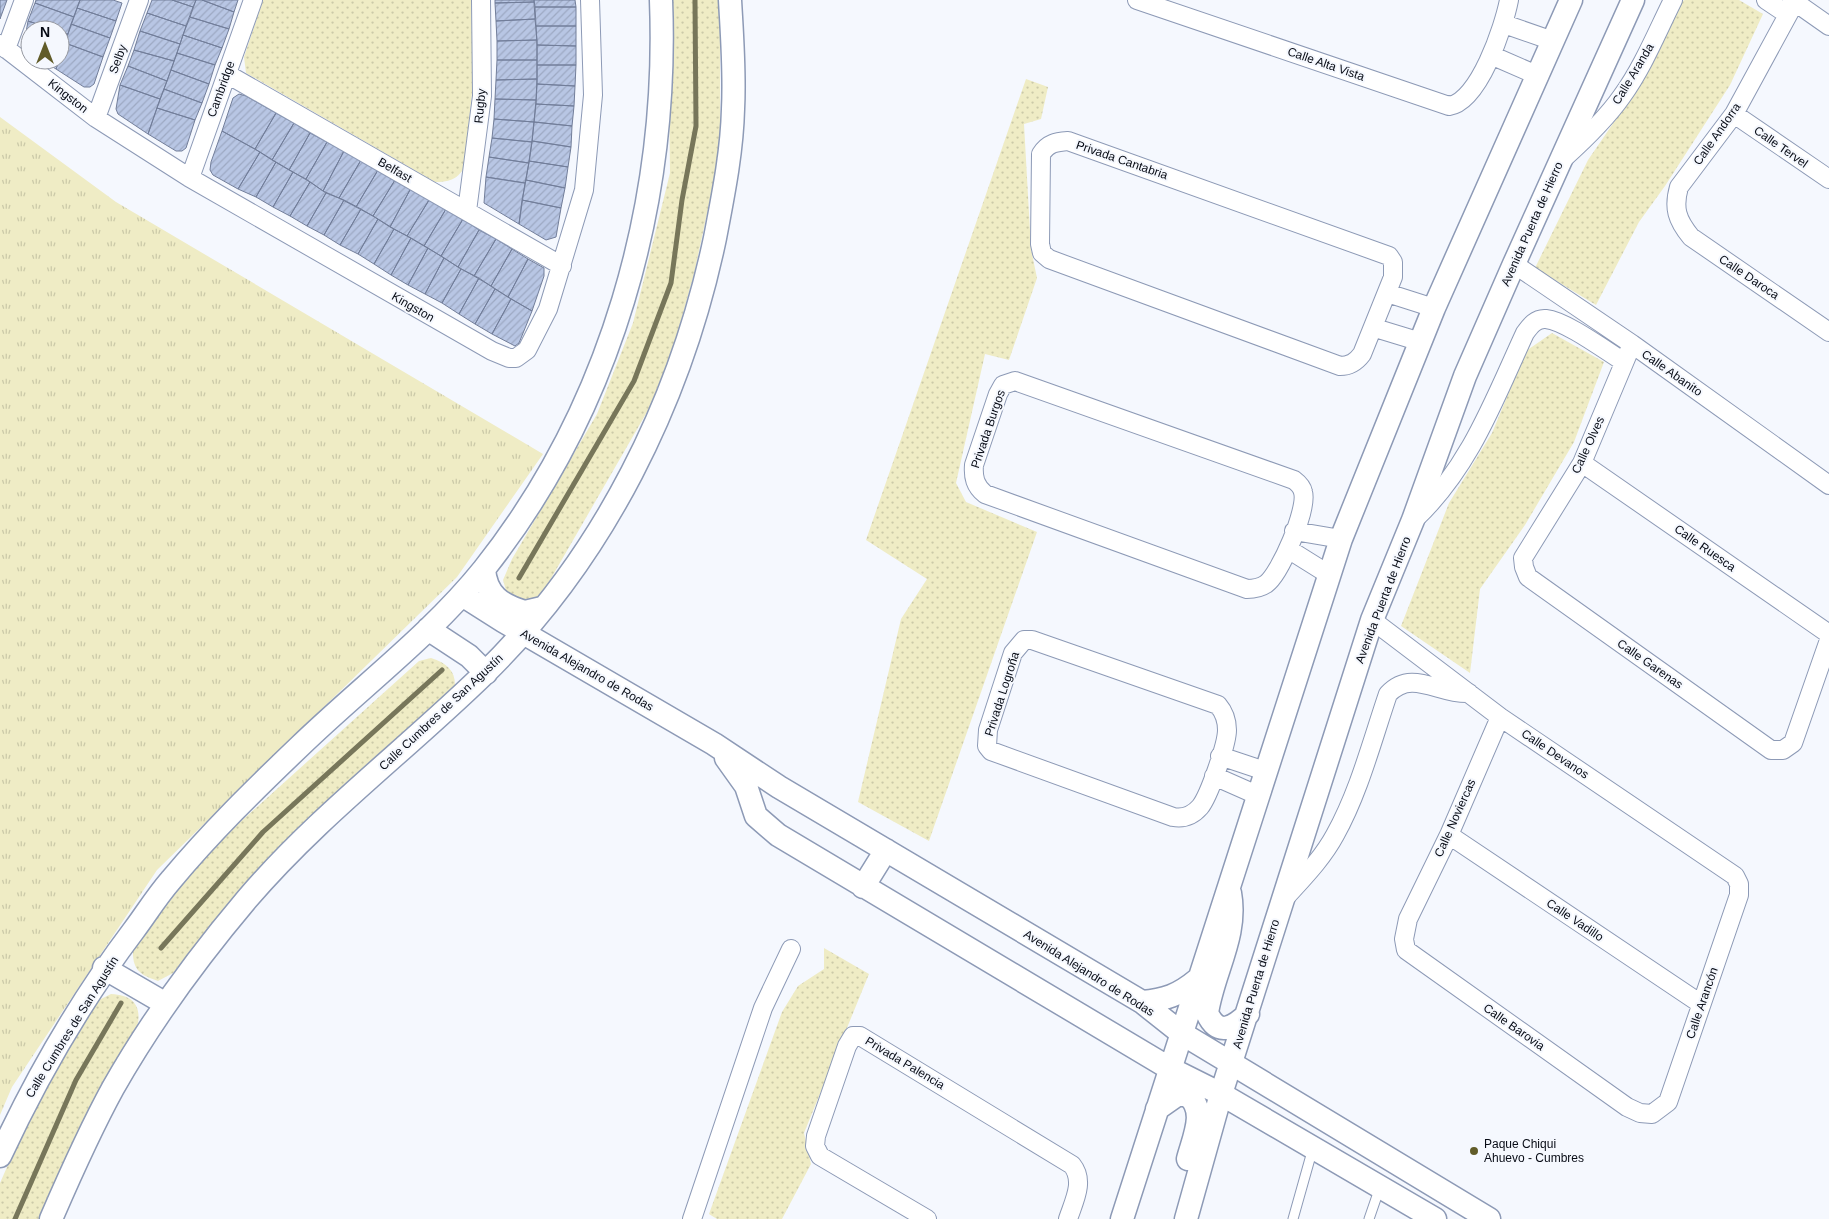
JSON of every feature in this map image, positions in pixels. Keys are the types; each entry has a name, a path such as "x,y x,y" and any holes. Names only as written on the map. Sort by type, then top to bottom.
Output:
{"street":[{"path":"3,46 24,0"},
{"name":"Selby","path":"96,118 139,0"},
{"name":"Cambridge","path":"190,178 252,0"},
{"name":"Rugby","path":"467,211 482,96 480,0"},
{"name":"Kingston","path":"3,46 96,118 190,178 492,352 509,358 516,358 528,350 548,309 584,190 593,95 590,0"},
{"name":"Calle Cumbres de San Agustín","path":"0,1156 28,1095 104,968 169,882 225,819 302,744 428,629 462,595 484,568 547,480 592,388 616,328 634,267 650,185 657,123 662,28 661,0"},
{"name":"Calle Cumbres de San Agustín","path":"51,1219 114,1087 166,1004 248,898 308,834 486,672 522,632 574,568 605,520 640,458 667,400 694,325 724,193 733,111 730,0"},
{"name":"Calle Alta Vista","path":"1137,0 1450,106 1462,101 1493,56 1504,24 1509,0"},
{"path":"1122,1219 1328,574 1434,308 1539,76 1571,0"},
{"name":"Avenida Puerta de Hierro","path":"1186,1219 1221,1094 1232,1065 1282,901 1372,620 1413,520 1466,376 1514,264 1633,0"},
{"name":"Calle Aranda","path":"1560,162 1591,133 1622,96 1636,73 1672,0"},
{"path":"1766,0 1791,6 1829,26"},
{"name":"Calle Andorra","path":"1676,215 1675,200 1678,187 1734,114 1791,6"},
{"path":"1504,24 1553,41"},
{"path":"1493,56 1539,76"},
{"name":"Belfast","path":"227,74 562,266"},
{"name":"Calle Tervel","path":"1734,114 1829,179"},
{"name":"Privada Cantabria","path":"1068,141 1383,252 1393,262 1394,269 1387,294 1375,328 1358,360 1348,366 1340,366 1049,260 1042,253 1040,244 1041,154 1046,146 1056,142 1068,141"},
{"name":"Calle Daroca","path":"1676,215 1691,237 1829,332"},
{"name":"Calle Abanito","path":"1514,264 1632,344 1829,485"},
{"path":"1387,294 1434,308"},
{"name":"Calle Abanito","path":"1413,520 1437,497 1462,462 1476,438 1524,333 1532,324 1546,319 1562,324 1624,362"},
{"path":"1375,328 1421,342"},
{"name":"Calle Olves","path":"1524,568 1523,558 1582,463 1632,344"},
{"name":"Privada Burgos","path":"1015,381 1294,480 1303,492 1304,502 1294,531 1288,548 1266,584 1256,589 1247,589 985,494 976,483 974,464 998,394 1003,385 1015,381"},
{"name":"Calle Ruesca","path":"1582,463 1829,634"},
{"path":"1294,531 1341,539"},
{"path":"1288,548 1328,574"},
{"path":"484,568 485,582 494,596 525,612 542,608"},
{"name":"Calle Garenas","path":"1524,568 1528,577 1772,750 1783,750 1793,743 1829,640"},
{"name":"Avenida Alejandro de Rodas","path":"462,595 714,744 779,787 1142,1002 1181,1034 1489,1219"},
{"name":"Calle Devanos","path":"1372,620 1500,717 1735,876 1739,884"},
{"path":"428,629 469,656 486,672"},
{"name":"Privada Logroña","path":"1024,640 1032,640 1210,701 1218,706 1226,717 1227,731 1220,756 1201,806 1190,815 1181,818 991,751 987,746 988,730 1013,652 1024,640"},
{"path":"1282,901 1318,861 1335,835 1350,805 1388,694 1394,688 1409,681 1447,692 1469,693"},
{"name":"Calle Noviercas","path":"1408,919 1449,835 1500,717"},
{"name":"Avenida Alejandro de Rodas","path":"714,744 746,786 756,816 764,825 863,887 1169,1068 1221,1094 1380,1187 1412,1213 1435,1219"},
{"path":"1220,756 1265,771"},
{"path":"1214,776 1257,795"},
{"path":"752,805 762,791 770,787 779,787"},
{"name":"Calle Vadillo","path":"1449,835 1701,1004"},
{"path":"863,887 886,850"},
{"name":"Calle Arancón","path":"1652,1114 1668,1102 1739,895 1739,884"},
{"path":"1229,885 1233,909 1232,926 1207,1013 1211,1022 1221,1028 1234,1027 1248,1014"},
{"name":"Calle Barovia","path":"1408,919 1404,939 1406,950 1412,955 1627,1107 1640,1113 1652,1114"},
{"path":"692,1219 763,1008 791,949"},
{"path":"104,968 166,1004"},
{"path":"1142,1002 1162,1001 1181,993 1197,980"},
{"name":"Privada Palencia","path":"928,1219 820,1156 815,1146 816,1136 847,1046 853,1036 860,1036 1072,1165 1078,1175 1079,1184 1068,1219"},
{"path":"1156,1109 1177,1095 1186,1095 1197,1105 1199,1114 1179,1195 1180,1219"}],"lane":[{"path":"1293,1219 1313,1148"},
{"path":"1369,1219 1380,1187"}],"green space":[{"path":"263,0 471,0 473,84 464,168 461,172 452,180 435,182 246,73 244,57"},
{"path":"668,0 720,0 720,153 694,274 675,342 651,405 538,601 509,601 503,580 512,559 597,414 633,323 670,173"},
{"path":"1739,0 1763,14 1730,85 1665,186 1639,222 1596,305 1535,268 1588,160 1638,87 1682,1"},
{"path":"1026,79 1048,87 1041,119 1024,124 1031,249 1037,278 1009,360 985,354 956,483 966,502 1037,532 929,841 858,802 901,619 927,579 866,540"},
{"path":"0,117 116,202 543,454 457,577 157,870 12,1087 0,1115"},
{"path":"1552,333 1604,362 1574,442 1525,525 1480,589 1470,673 1401,626 1449,503 1492,433 1526,351"},
{"path":"431,658 443,663 451,671 455,681 454,694 324,806 253,874 173,973 158,981 138,971 134,962 133,949 197,861 419,661"},
{"path":"824,948 869,974 804,1133 811,1164 782,1219 717,1219 709,1214 782,1012 798,986 824,969"},
{"path":"111,994 126,997 136,1005 139,1016 136,1031 72,1147 39,1219 0,1219 0,1183 40,1092 95,1002"}],"building":[{"path":"0,0 7,0 0,19"},
{"path":"36,0 80,0 74,17 35,3"},
{"path":"80,0 113,0 122,3 116,21 77,8"},
{"path":"152,0 172,0 193,7 186,26 147,13"},
{"path":"172,0 196,0 193,7"},
{"path":"196,0 202,0 234,12 229,29 190,17"},
{"path":"202,0 238,0 234,12"},
{"path":"495,0 534,0 534,2 495,3"},
{"path":"534,0 575,0 576,7 535,7"},
{"path":"534,2 535,19 496,21 495,3"},
{"path":"35,3 74,17 70,28 70,20 28,20"},
{"path":"535,7 576,7 576,26 536,26"},
{"path":"77,8 116,21 110,38 71,24"},
{"path":"147,13 186,26 180,44 140,31"},
{"path":"190,17 229,29 222,48 183,35"},
{"path":"535,19 537,40 497,41 496,21"},
{"path":"71,24 110,38 103,57 70,45"},
{"path":"536,26 576,26 576,46 537,45"},
{"path":"140,31 180,44 174,61 134,50"},
{"path":"183,35 222,48 215,65 177,53"},
{"path":"537,40 537,60 497,60 497,41"},
{"path":"70,45 103,57 94,84 90,87 84,87 58,70 70,70"},
{"path":"537,45 576,46 576,65 537,65"},
{"path":"134,50 174,61 167,81 128,66"},
{"path":"177,53 215,65 209,84 171,70"},
{"path":"497,60 537,60 537,79 496,80"},
{"path":"537,65 576,65 575,86 537,84"},
{"path":"128,66 167,81 160,99 120,85"},
{"path":"171,70 209,84 202,103 164,89"},
{"path":"537,79 536,100 495,99 496,80"},
{"path":"537,84 575,86 574,106 536,104"},
{"path":"120,85 160,99 148,134 118,114 116,109"},
{"path":"164,89 202,103 195,120 157,108"},
{"path":"239,94 276,113 255,149 222,131 233,98"},
{"path":"495,99 536,100 534,122 494,119"},
{"path":"536,104 574,106 572,126 534,122"},
{"path":"157,108 195,120 186,148 182,151 176,151 148,134"},
{"path":"276,113 294,123 272,160 255,149"},
{"path":"494,119 534,122 532,142 492,138"},
{"path":"534,122 572,126 571,147 532,141"},
{"path":"294,123 310,133 289,170 272,160"},
{"path":"222,131 260,152 238,189 213,175 210,170"},
{"path":"310,133 327,142 306,179 289,170"},
{"path":"492,138 532,142 529,163 489,157"},
{"path":"532,141 571,147 568,167 529,161"},
{"path":"327,142 344,151 323,191 306,179"},
{"path":"344,151 361,160 339,198 323,191"},
{"path":"260,152 276,162 256,197 238,189"},
{"path":"489,157 529,163 525,183 486,177"},
{"path":"361,160 378,170 356,207 339,198"},
{"path":"529,161 568,167 565,188 526,180"},
{"path":"276,162 293,172 273,207 256,197"},
{"path":"378,170 395,180 373,216 356,207"},
{"path":"293,172 310,182 290,216 273,207"},
{"path":"486,177 525,183 519,224 484,203"},
{"path":"395,180 411,188 390,227 373,216"},
{"path":"526,180 565,188 561,208 522,200"},
{"path":"310,182 326,193 307,226 290,216"},
{"path":"411,188 429,200 407,236 390,227"},
{"path":"326,193 344,200 324,235 307,226"},
{"path":"344,200 361,209 340,245 324,235"},
{"path":"429,200 446,209 424,246 407,236"},
{"path":"522,200 561,208 556,237 546,240 519,224"},
{"path":"361,209 378,219 358,254 340,245"},
{"path":"446,209 463,219 441,256 424,246"},
{"path":"378,219 394,229 374,264 358,254"},
{"path":"463,219 479,230 458,267 441,256"},
{"path":"394,229 411,238 391,275 374,264"},
{"path":"479,230 496,239 474,276 458,267"},
{"path":"411,238 428,248 408,285 391,275"},
{"path":"496,239 512,249 491,286 474,276"},
{"path":"428,248 444,258 425,294 408,285"},
{"path":"512,249 528,259 508,297 491,286"},
{"path":"444,258 461,269 442,303 425,294"},
{"path":"528,259 544,268 544,276 532,311 508,297"},
{"path":"461,269 479,278 459,314 442,303"},
{"path":"479,278 495,289 475,324 459,314"},
{"path":"495,289 511,299 492,334 475,324"},
{"path":"511,299 532,311 519,343 515,346 492,334"}],"waterway":[{"path":"519,578 634,381 671,283 682,200 696,126 695,0"},
{"path":"161,948 263,832 442,670"},
{"path":"15,1219 76,1080 121,1003"}],"place":[{"name":"Paque Chiqui Ahuevo - Cumbres","path":"1474,1151"}]}
